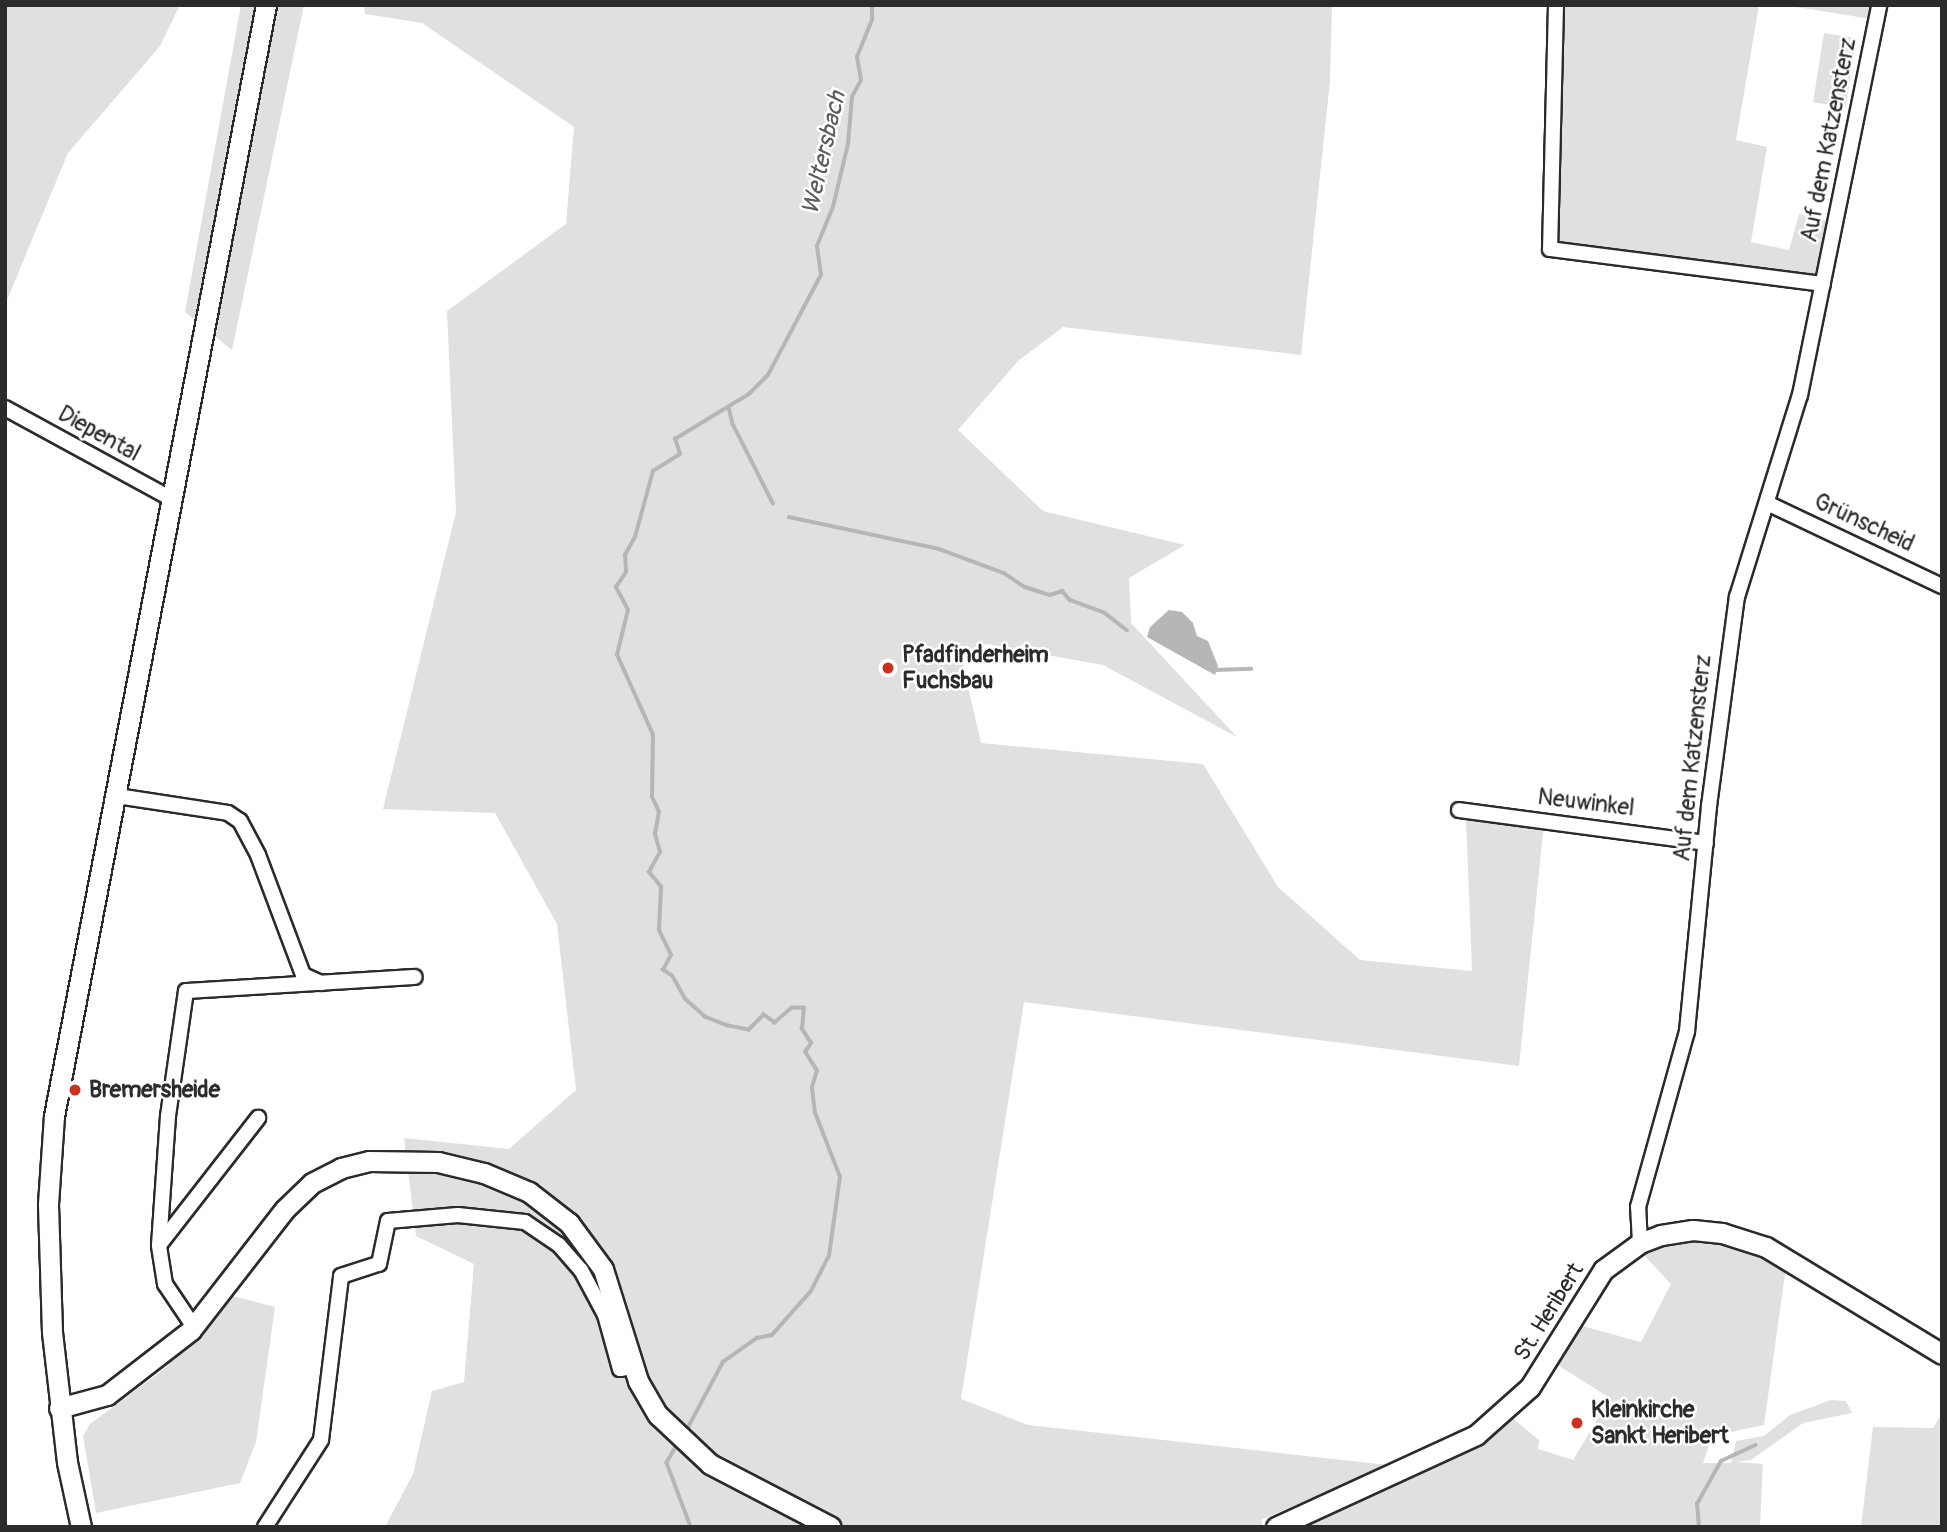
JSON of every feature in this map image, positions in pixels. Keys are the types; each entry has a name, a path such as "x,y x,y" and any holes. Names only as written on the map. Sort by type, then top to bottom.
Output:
{"street":[{"path":"81,1527 59,1408 48,1258 54,1116 75,993 117,796 172,499 215,292 266,5"},
{"path":"1556,5 1550,249 1823,284"},
{"name":"Auf dem Katzensterz","path":"1640,1243 1638,1207 1687,1031 1731,632 1800,395 1879,5"},
{"name":"Diepental","path":"5,408 172,499"},
{"name":"Grünscheid","path":"1767,503 1942,586"},
{"path":"117,796 228,813 240,821 258,855 303,975 323,984"},
{"name":"Neuwinkel","path":"1459,810 1706,843"},
{"path":"194,1327 165,1284 159,1245 168,1116 186,991 415,978"},
{"path":"159,1245 258,1118"},
{"path":"59,1408 107,1395 194,1327 285,1209 312,1183 341,1168 397,1158 484,1173 528,1192 562,1216 590,1245 603,1269 633,1367 646,1399 672,1432 710,1464 831,1527"},
{"path":"265,1527 321,1440 341,1276 379,1264 388,1221 458,1215 525,1222 559,1245 581,1270 605,1315 621,1369 633,1367"},
{"name":"St. Heribert","path":"1276,1527 1396,1475 1476,1435 1511,1408 1546,1366 1595,1280 1640,1243 1693,1230 1743,1238 1792,1261 1942,1354"}],"shaded area":[{"path":"5,5 180,5 160,46 68,153 5,305"},
{"path":"241,5 304,5 232,350 185,312"},
{"path":"364,5 1332,5 1330,81 1301,355 1063,327 1018,361 958,430 1043,511 1185,545 1129,578 1131,623 1237,737 1103,665 986,644 962,661 981,743 1203,764 1278,887 1360,960 1472,971 1466,818 1544,823 1519,1066 1024,1002 961,1399 1028,1425 1388,1465 1261,1520 1263,1527 385,1527 413,1474 432,1391 464,1382 474,1264 416,1236 404,1138 509,1149 576,1090 557,924 495,813 383,809 456,512 447,311 566,224 574,127 422,23 365,14"},
{"path":"1562,5 1759,5 1736,140 1767,147 1751,242 1789,250 1799,214 1831,222 1819,279 1559,242"},
{"path":"1784,5 1873,5 1871,19"},
{"path":"1824,33 1857,38 1846,107 1813,102"},
{"path":"1169,610 1182,612 1193,623 1197,636 1208,641 1218,666 1215,675 1147,637 1150,627"},
{"path":"1703,1239 1741,1246 1786,1267 1764,1425 1712,1436 1703,1463 1731,1463 1736,1441 1764,1436 1790,1415 1831,1400 1846,1401 1852,1413 1803,1423 1751,1460 1736,1462 1763,1464 1760,1527 1291,1527 1449,1456 1511,1417 1539,1440 1538,1449 1573,1460 1610,1398 1556,1364 1575,1324 1641,1342 1671,1284 1640,1251"},
{"path":"233,1296 275,1307 256,1442 240,1483 96,1513 83,1436 90,1424 163,1370"},
{"path":"1942,1414 1942,1527 1861,1527 1873,1427 1933,1428"}],"waterway":[{"name":"Weltersbach","path":"685,1433 723,1362 757,1338 772,1335 811,1291 829,1256 840,1177 815,1113 812,1087 817,1071 805,1052 811,1043 802,1029 804,1008 792,1008 775,1023 764,1015 749,1030 728,1026 705,1017 685,999 672,976 663,970 671,955 659,930 661,887 649,872 660,852 655,834 659,812 652,797 653,735 617,655 628,610 616,587 626,572 625,555 635,537 653,471 680,454 675,439 749,394 768,375 821,275 817,246 833,207 848,144 852,97 861,80 857,57 872,20 872,5"},
{"path":"729,407 733,424 773,503"},
{"path":"789,517 939,549 1004,573 1025,587 1050,595 1062,591 1070,600 1105,613 1127,630"},
{"path":"1215,670 1251,669"},
{"name":"Weltersbach","path":"679,1442 667,1463 691,1527"},
{"path":"1699,1527 1697,1504 1721,1461 1755,1445"},
{"path":"749,1527 755,1527"}],"place":[{"name":"Pfadfinderheim Fuchsbau","path":"888,668"},
{"name":"Bremersheide","path":"75,1090"},
{"name":"Kleinkirche Sankt Heribert","path":"1577,1423"}]}
